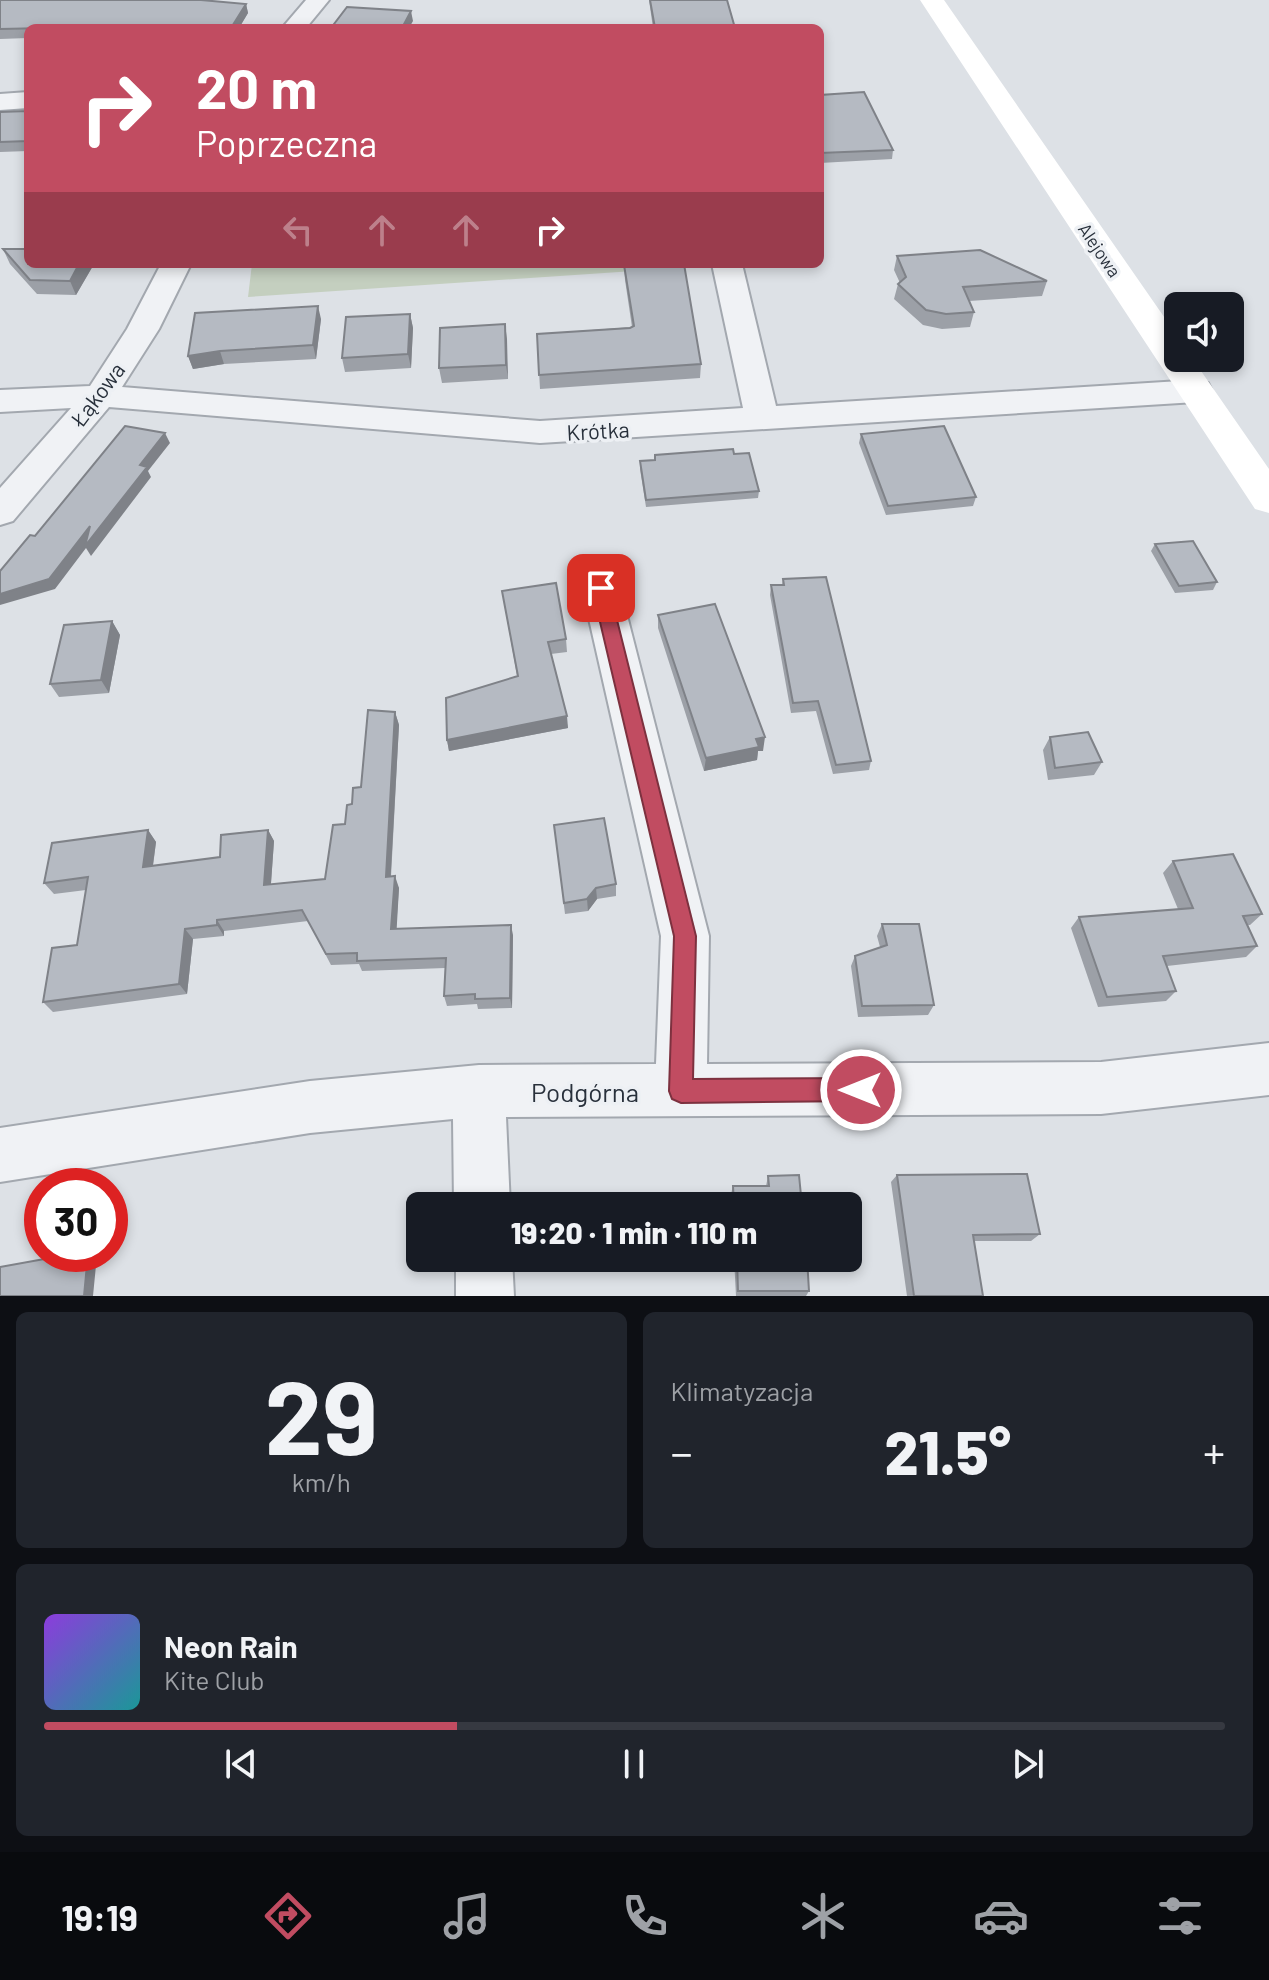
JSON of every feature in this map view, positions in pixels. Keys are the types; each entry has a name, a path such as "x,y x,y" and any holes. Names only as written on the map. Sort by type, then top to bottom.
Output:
{"street":[{"path":"297,24 318,0"},
{"name":"Alejowa","path":"932,0 1269,499"},
{"path":"0,102 24,100"},
{"name":"Łąkowa","path":"0,512 100,396 143,329 174,268"},
{"path":"728,268 762,420"},
{"name":"Krótka","path":"0,401 100,396 540,432 1196,391"},
{"path":"601,588 685,936 681,1091"},
{"name":"Podgórna","path":"0,1155 310,1107 479,1091 1101,1088 1269,1069"},
{"path":"479,1091 482,1192"},
{"path":"484,1272 485,1296"}],"green space":[{"path":"252,268 678,268 248,297"}],"building":[{"path":"0,0 201,0 246,4 234,24 24,24 24,28 0,29"},
{"path":"650,0 727,0 734,24 654,24"},
{"path":"347,7 411,11 404,24 334,24"},
{"path":"864,92 893,150 824,153 824,95"},
{"path":"24,111 24,141 0,142 0,112"},
{"path":"3,249 24,249 24,268 77,268 70,281 30,280"},
{"path":"980,250 1047,281 963,287 974,312 946,314 926,310 898,284 906,277 897,256"},
{"path":"624,268 685,268 701,364 539,375 537,334 634,326"},
{"path":"318,306 313,345 188,356 195,313"},
{"path":"410,314 408,354 342,358 346,317"},
{"path":"505,324 506,365 439,368 440,328"},
{"path":"125,426 165,433 140,465 147,467 85,546 90,526 49,579 0,594 0,571 30,535 35,536"},
{"path":"944,426 976,497 888,506 861,434"},
{"path":"733,449 734,454 749,453 759,491 646,500 640,461 655,460 655,455"},
{"path":"1193,541 1217,582 1179,586 1155,544"},
{"path":"826,577 871,761 836,765 818,701 793,703 771,585 784,585 783,579"},
{"path":"556,583 566,639 548,642 567,716 447,740 446,698 518,676 502,591"},
{"path":"715,604 765,737 756,739 759,747 706,758 658,615"},
{"path":"112,621 101,680 50,684 64,625"},
{"path":"368,710 395,712 386,877 395,876 391,929 511,925 510,998 475,999 475,994 444,996 446,958 357,961 357,953 326,954 302,910 217,920 217,925 185,929 179,984 43,1002 52,948 77,945 88,877 44,883 52,843 148,830 143,867 220,857 221,835 268,830 264,885 325,879 333,825 345,824 347,805 352,804 353,788 361,787"},
{"path":"1088,732 1102,762 1055,768 1050,737"},
{"path":"604,818 616,884 596,888 587,899 564,903 554,825"},
{"path":"1233,854 1262,914 1243,916 1257,946 1163,956 1176,991 1107,997 1079,917 1193,908 1173,861"},
{"path":"882,924 919,924 934,1005 862,1006 855,956 887,945"},
{"path":"1027,1174 1040,1234 973,1235 983,1296 914,1296 897,1175"},
{"path":"799,1175 801,1192 733,1192 733,1186 769,1186 768,1176"},
{"path":"24,1263 24,1272 86,1272 84,1296 0,1296 0,1267"},
{"path":"737,1272 808,1272 809,1291 738,1291"}],"route":[{"path":"601,588 685,936 681,1091 861,1090"}]}
